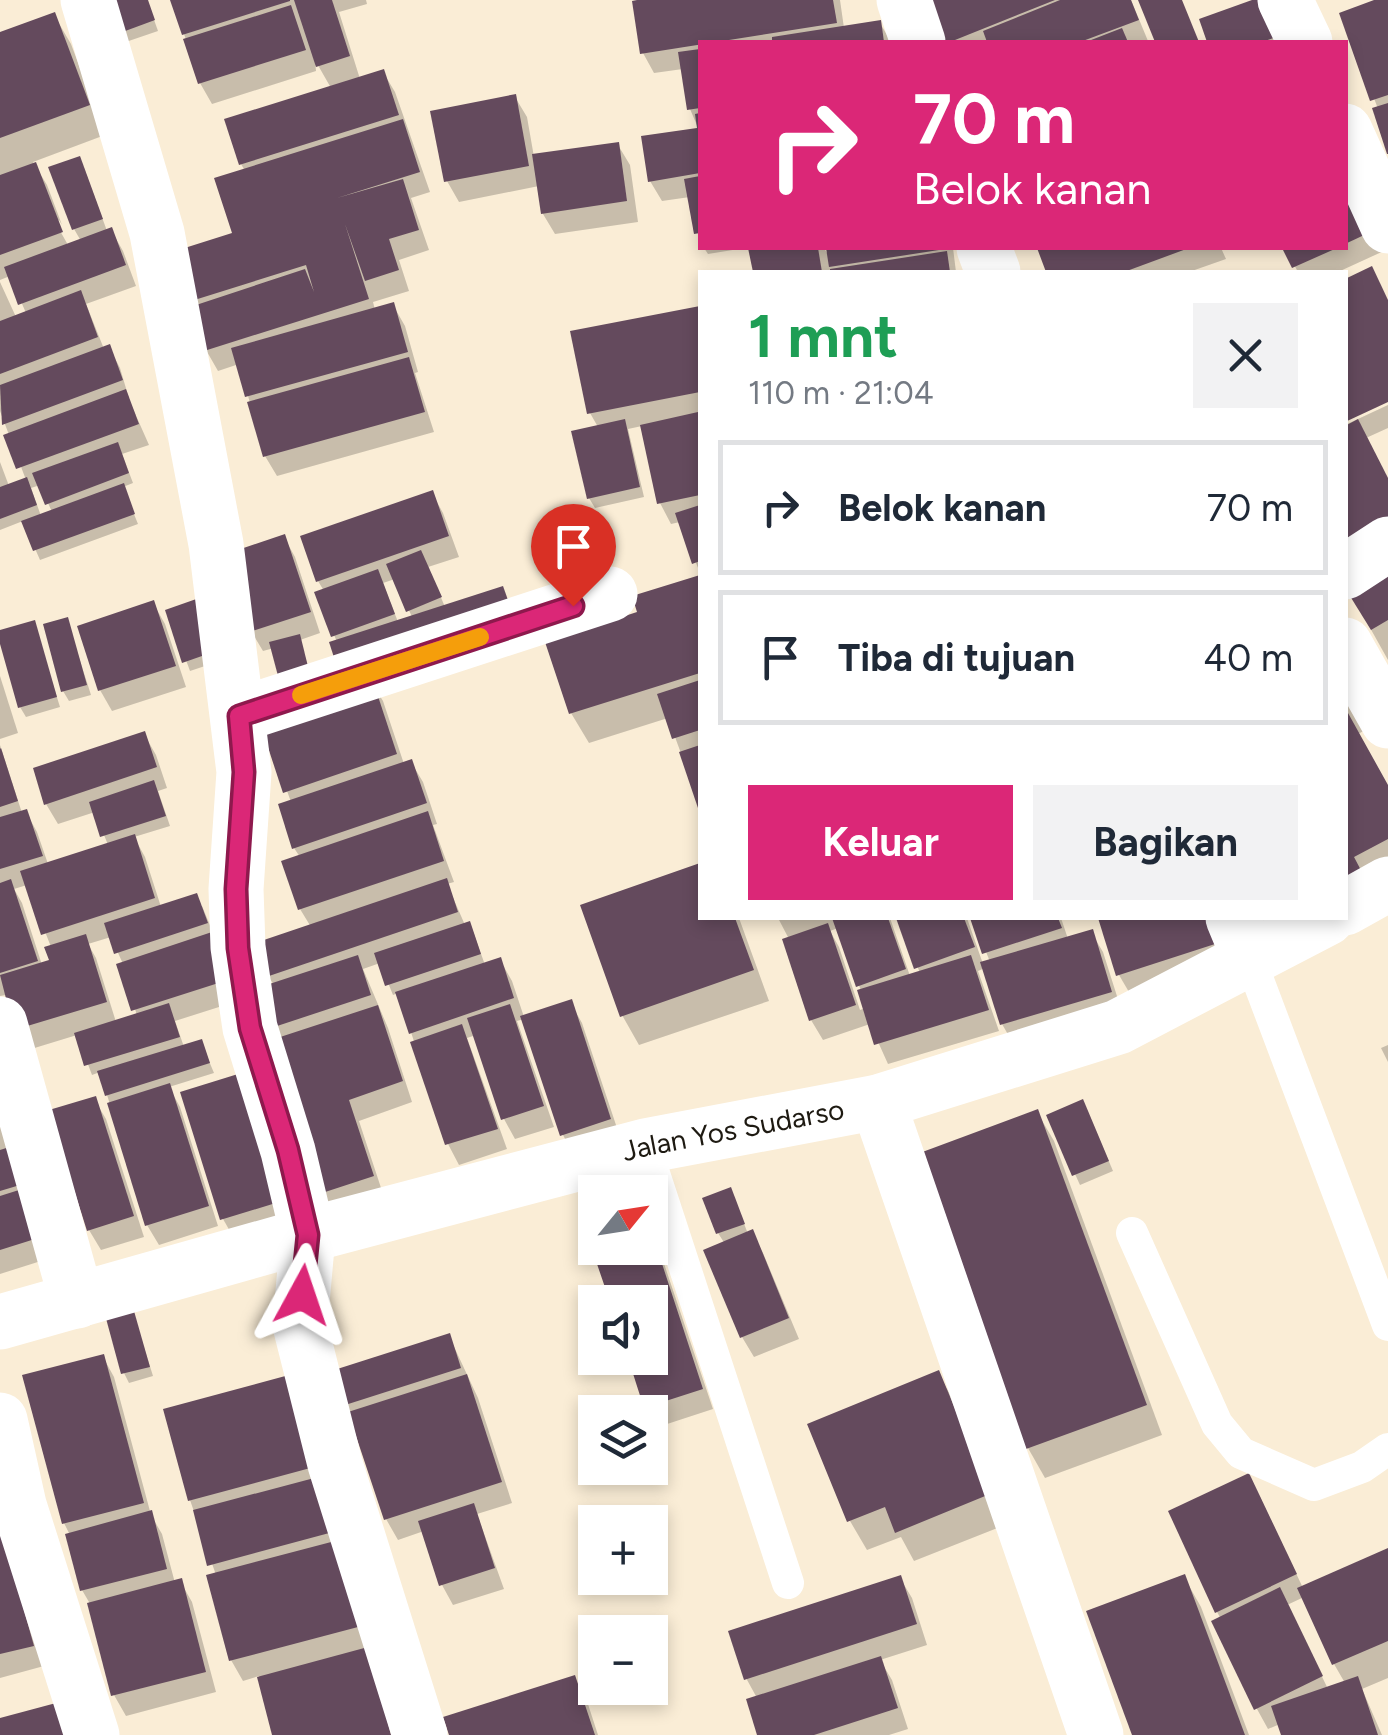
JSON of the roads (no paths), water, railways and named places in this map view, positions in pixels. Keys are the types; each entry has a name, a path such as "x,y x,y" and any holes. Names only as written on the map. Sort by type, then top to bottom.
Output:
{"street":[{"path":"88,0 157,232 216,544 244,772 236,889 238,948 250,1028 288,1150 308,1235 300,1325 335,1464 420,1735"},
{"path":"904,0 917,40"},
{"path":"1285,0 1303,40"},
{"path":"1348,138 1388,226"},
{"path":"1348,570 1388,544"},
{"path":"239,716 610,594"},
{"path":"1348,649 1388,721"},
{"path":"1348,906 1388,884"},
{"name":"Jalan Yos Sudarso","path":"0,1322 645,1146 878,1102 1118,1027 1241,938 1318,920"},
{"path":"0,1024 77,1301"},
{"path":"878,1102 1096,1735"},
{"path":"0,1420 19,1505 92,1735"}],"lane":[{"path":"1241,938 1388,1325"},
{"path":"645,1146 788,1583"},
{"path":"1132,1233 1216,1424 1241,1453 1314,1485 1362,1467 1388,1449"}]}
